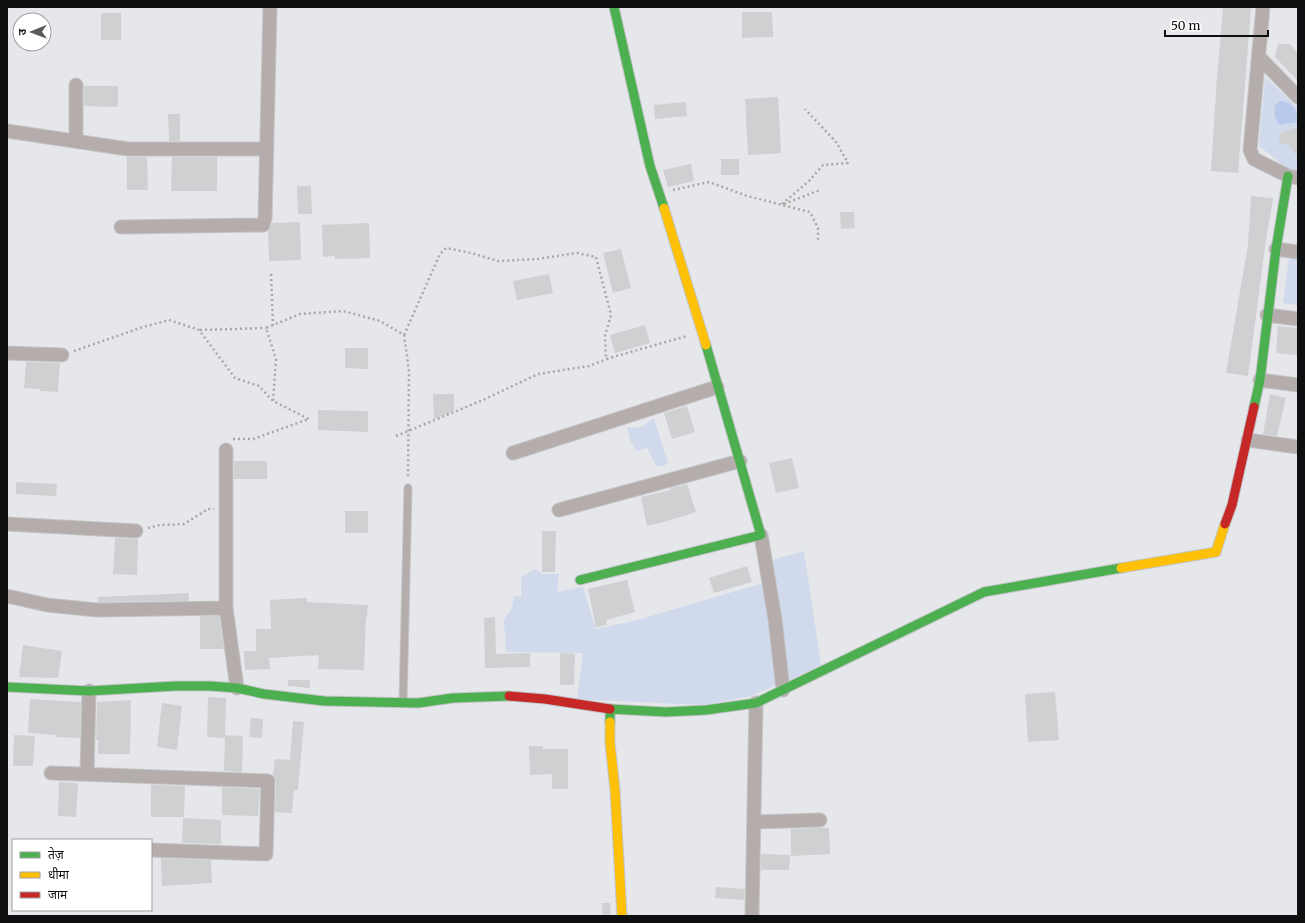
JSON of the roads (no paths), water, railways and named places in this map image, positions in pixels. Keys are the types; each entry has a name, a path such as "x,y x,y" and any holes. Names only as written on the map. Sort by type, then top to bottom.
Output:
{"street":[{"path":"121,227 263,225 265,218 270,7"},
{"path":"614,7 650,166 685,275 761,534 775,619 783,690"},
{"path":"7,687 89,691 175,686 237,688 264,694 324,701 403,703 418,703 453,698 505,696 545,699 610,709 666,712 706,710 756,703 984,592 1216,552 1220,536 1232,505 1248,440 1260,380 1276,249 1293,177 1254,159 1250,150 1264,7"},
{"path":"1259,57 1298,97"},
{"path":"76,86 76,141"},
{"path":"7,131 128,149 267,149"},
{"path":"1276,249 1298,252"},
{"path":"1267,314 1298,319"},
{"path":"7,353 62,355"},
{"path":"1260,380 1298,385"},
{"path":"513,453 717,387"},
{"path":"1248,440 1298,448"},
{"path":"226,450 226,608 237,688"},
{"path":"559,510 740,461"},
{"path":"7,524 136,531"},
{"path":"580,580 761,534"},
{"path":"7,596 47,605 97,610 226,608"},
{"path":"87,774 89,691"},
{"path":"752,916 756,703"},
{"path":"610,709 610,743 615,790 622,916"},
{"path":"51,773 268,780 266,854 152,850"},
{"path":"754,822 820,820"}],"lane":[{"path":"403,703 408,488"}],"water":[{"path":"1280,101 1284,101 1294,107 1298,122 1280,125 1278,123 1275,116 1275,105"}]}
